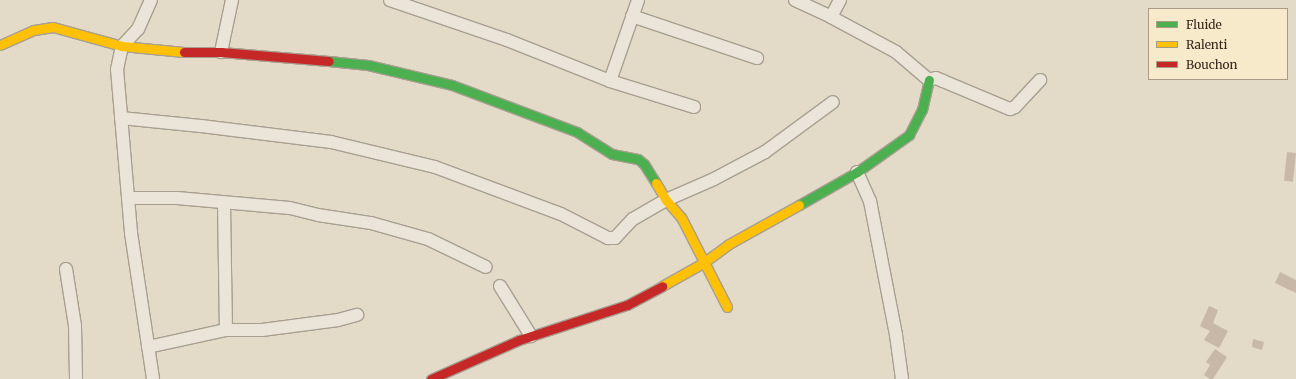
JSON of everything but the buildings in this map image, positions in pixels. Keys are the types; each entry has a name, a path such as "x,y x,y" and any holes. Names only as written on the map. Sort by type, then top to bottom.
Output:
{"street":[{"path":"151,0 138,29 122,46 117,69 131,233 152,379"},
{"path":"221,52 232,0"},
{"path":"390,0 507,40 610,81 694,108"},
{"path":"610,81 638,0"},
{"path":"795,0 831,17 896,52 929,80"},
{"path":"831,17 840,0"},
{"path":"632,16 758,58"},
{"path":"0,45 34,30 53,27 122,46 170,52 221,52 294,57 368,65 452,85 577,132 612,154 638,159 644,164 666,200 681,217 703,263 727,307"},
{"path":"929,80 936,78 943,80 1010,109 1015,107 1040,80"},
{"path":"431,379 531,336 621,308 703,263 729,244 857,172 909,136 922,110 929,80"},
{"path":"121,118 331,142 435,167 561,214 608,238 615,238 633,219 666,200 714,179 765,152 833,102"},
{"path":"857,172 870,201 896,335 902,379"},
{"path":"129,198 177,198 224,204 290,208 318,215 371,223 428,239 486,266"},
{"path":"224,204 226,330"},
{"path":"66,269 75,326 76,379"},
{"path":"500,286 531,336"},
{"path":"148,347 226,330 262,330 338,320 357,315"}],"traffic: fast":[{"path":"329,61 368,65 452,85 577,132 612,154 638,159 644,164 656,183"},
{"path":"799,205 857,172 909,135 922,110 929,80"}],"traffic: slow":[{"path":"0,45 34,30 53,27 122,46 184,52"},
{"path":"656,183 666,200 681,217 727,307"},
{"path":"662,286 703,263 729,244 799,205"}],"traffic: jam":[{"path":"184,52 221,52 329,61"},
{"path":"431,379 519,340 627,305 662,286"}]}
